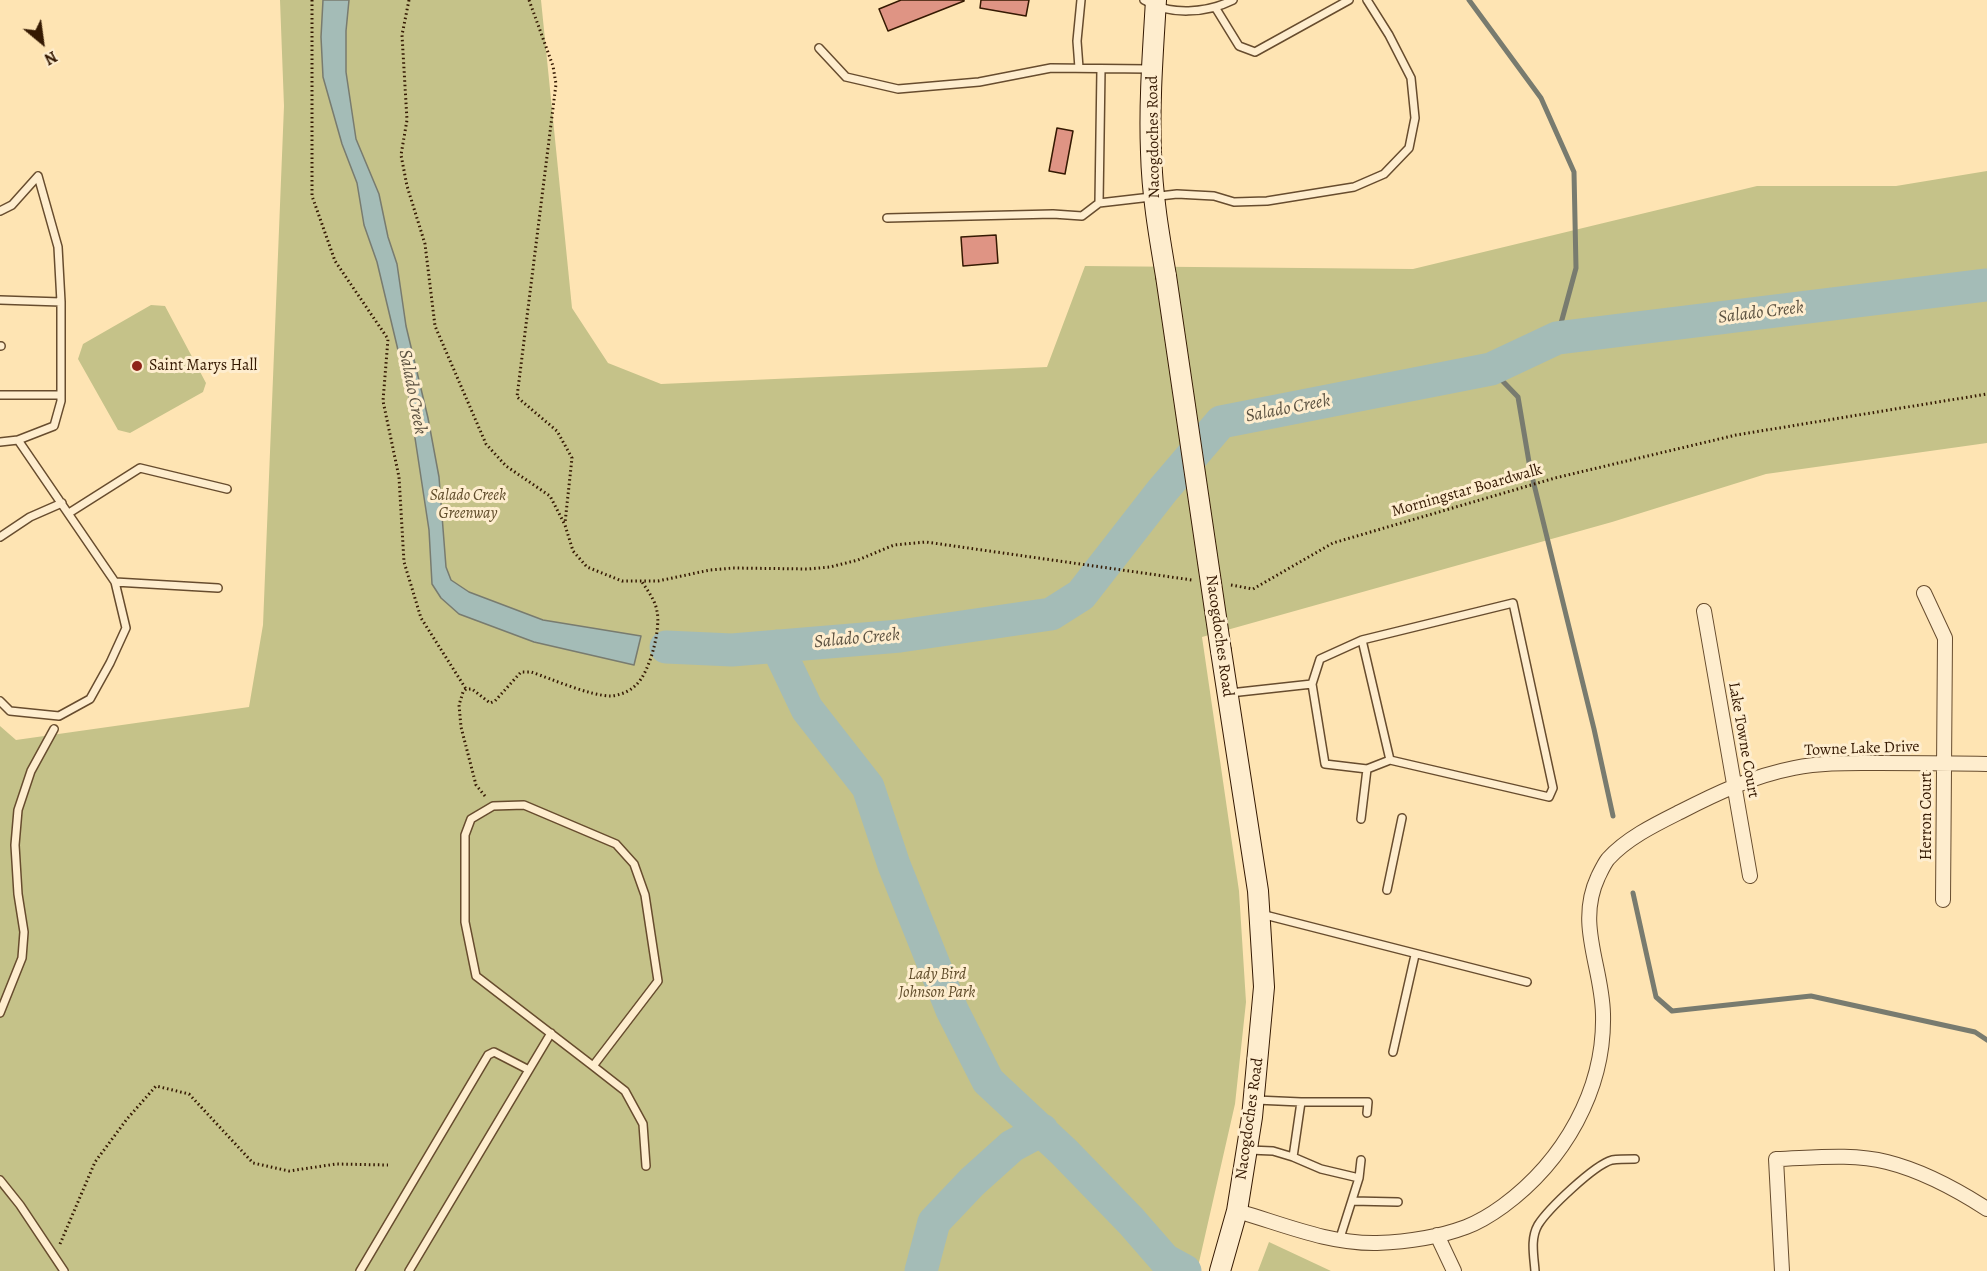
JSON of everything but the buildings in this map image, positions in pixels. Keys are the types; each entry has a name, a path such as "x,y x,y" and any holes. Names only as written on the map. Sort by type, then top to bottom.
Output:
{"main road":[{"name":"Nacogdoches Road","path":"1152,2 1150,98 1151,155 1155,198 1258,891 1264,987 1254,1100 1237,1210 1220,1271"}],"street":[{"name":"Herron Court","path":"1924,593 1945,638 1943,900"},
{"name":"Lake Towne Court","path":"1704,611 1749,876"},
{"name":"Towne Lake Drive","path":"1237,1210 1339,1241 1377,1243 1421,1239 1467,1227 1495,1211 1517,1196 1545,1168 1569,1136 1581,1115 1600,1059 1603,1012 1589,929 1588,908 1595,885 1607,860 1649,828 1734,786 1794,768 1827,763 1987,764"},
{"path":"1782,1271 1776,1159 1852,1158 1885,1161 1938,1180 1987,1209"},
{"path":"1437,1235 1454,1271"}],"lane":[{"path":"1079,69 1077,41 1081,0"},
{"path":"1152,2 1203,11 1233,0"},
{"path":"1215,7 1239,46 1255,52 1349,0"},
{"path":"887,219 1053,214 1082,216 1099,203 1178,194 1214,196 1234,202 1267,201 1354,187 1384,174 1408,148 1415,118 1411,78 1389,35 1367,0"},
{"path":"819,48 846,76 898,89 979,82 1051,68 1152,69"},
{"path":"1099,203 1101,69"},
{"path":"0,211 12,205 38,176 58,247 61,302 61,401 54,426 18,440 0,442"},
{"path":"0,300 61,302"},
{"path":"0,395 61,395"},
{"path":"0,701 10,711 59,716 90,699 126,628 115,582 18,440"},
{"path":"69,513 140,468 227,489"},
{"path":"0,537 30,517 62,503"},
{"path":"115,582 218,588"},
{"path":"1513,603 1553,788 1549,797 1390,760 1367,769 1325,764 1312,684 1320,659 1362,640 1513,603"},
{"path":"1362,640 1390,760"},
{"path":"1227,693 1312,684"},
{"path":"0,1014 22,958 24,932 18,894 15,845 18,810 31,771 54,729"},
{"path":"1362,819 1367,769"},
{"path":"593,1066 658,981 645,895 634,864 616,844 524,805 493,806 471,819 465,835 465,922 476,975 625,1091 643,1124 646,1166"},
{"path":"1387,890 1402,818"},
{"path":"1259,913 1527,982"},
{"path":"1394,1052 1415,955"},
{"path":"409,1271 551,1034"},
{"path":"360,1271 488,1055 494,1052 529,1070"},
{"path":"1254,1100 1368,1102 1367,1113"},
{"path":"1293,1157 1301,1102"},
{"path":"1297,1131 1305,1131"},
{"path":"1246,1150 1273,1151 1321,1169 1359,1178"},
{"path":"1535,1271 1532,1250 1538,1226 1574,1186 1590,1173 1610,1160 1635,1159"},
{"path":"1339,1241 1359,1178 1361,1160"},
{"path":"0,1180 64,1271"},
{"path":"1352,1201 1398,1202"}],"path":[{"path":"312,0 312,196 335,261 388,339 383,401 399,477 404,562 421,618 466,689"},
{"path":"409,0 402,35 407,120 401,155 407,186 425,244 435,326 486,444 506,466 550,496 565,525 573,551 587,567 622,581 642,582 733,568 830,567 858,560 894,545 926,542 1195,580"},
{"path":"529,0 553,66 556,84 517,397 557,431 572,458 565,525"},
{"name":"Morningstar Boardwalk","path":"1230,585 1253,589 1333,543 1555,478 1736,435 1987,394"},
{"path":"466,689 472,689 490,703 495,701 521,672 531,672 600,695 613,696 627,692 637,685 644,675 656,640 659,620 656,604 642,582"},
{"path":"466,689 459,705 461,727 476,785 493,806"},
{"path":"55,1257 95,1162 127,1119 156,1086 189,1094 253,1163 289,1171 336,1164 388,1165"}],"green space":[{"path":"280,0 541,0 572,308 608,363 661,384 1047,367 1085,266 1413,269 1757,186 1896,186 1987,171 1987,443 1766,474 1612,522 1202,637 1239,891 1246,1002 1235,1104 1197,1271 0,1271 0,726 16,740 249,707 263,625 284,106"},
{"path":"151,305 165,306 206,383 203,392 130,433 118,430 78,359 83,344"},
{"path":"1269,1242 1331,1271 1258,1271"}],"water":[{"path":"323,0 349,0 346,72 356,139 379,194 388,237 397,264 406,326 428,418 439,477 446,567 451,580 469,592 543,620 641,636 634,665 534,642 459,614 441,598 432,584 429,530 408,392 377,262 364,225 357,183 342,144 323,77 321,37"}],"waterway":[{"path":"1469,0 1541,98 1574,172 1576,268 1557,338"},
{"name":"Salado Creek","path":"666,647 732,650 900,636 1051,614 1081,595 1162,491 1221,422 1491,369 1557,338 1987,285"},
{"path":"1491,369 1518,397 1530,468 1613,816"},
{"path":"777,646 807,709 868,787 894,865 952,1010 988,1081 1064,1152 1131,1221 1165,1260 1185,1271"},
{"path":"1633,893 1656,997 1672,1011 1811,996 1975,1032 1987,1040"},
{"path":"921,1271 934,1222 972,1182 1012,1146 1042,1130"}],"place":[{"name":"Saint Marys Hall","path":"137,366"}],"park label":[{"name":"Salado Creek Greenway","path":"468,505"},
{"name":"Lady Bird Johnson Park","path":"937,984"}]}
